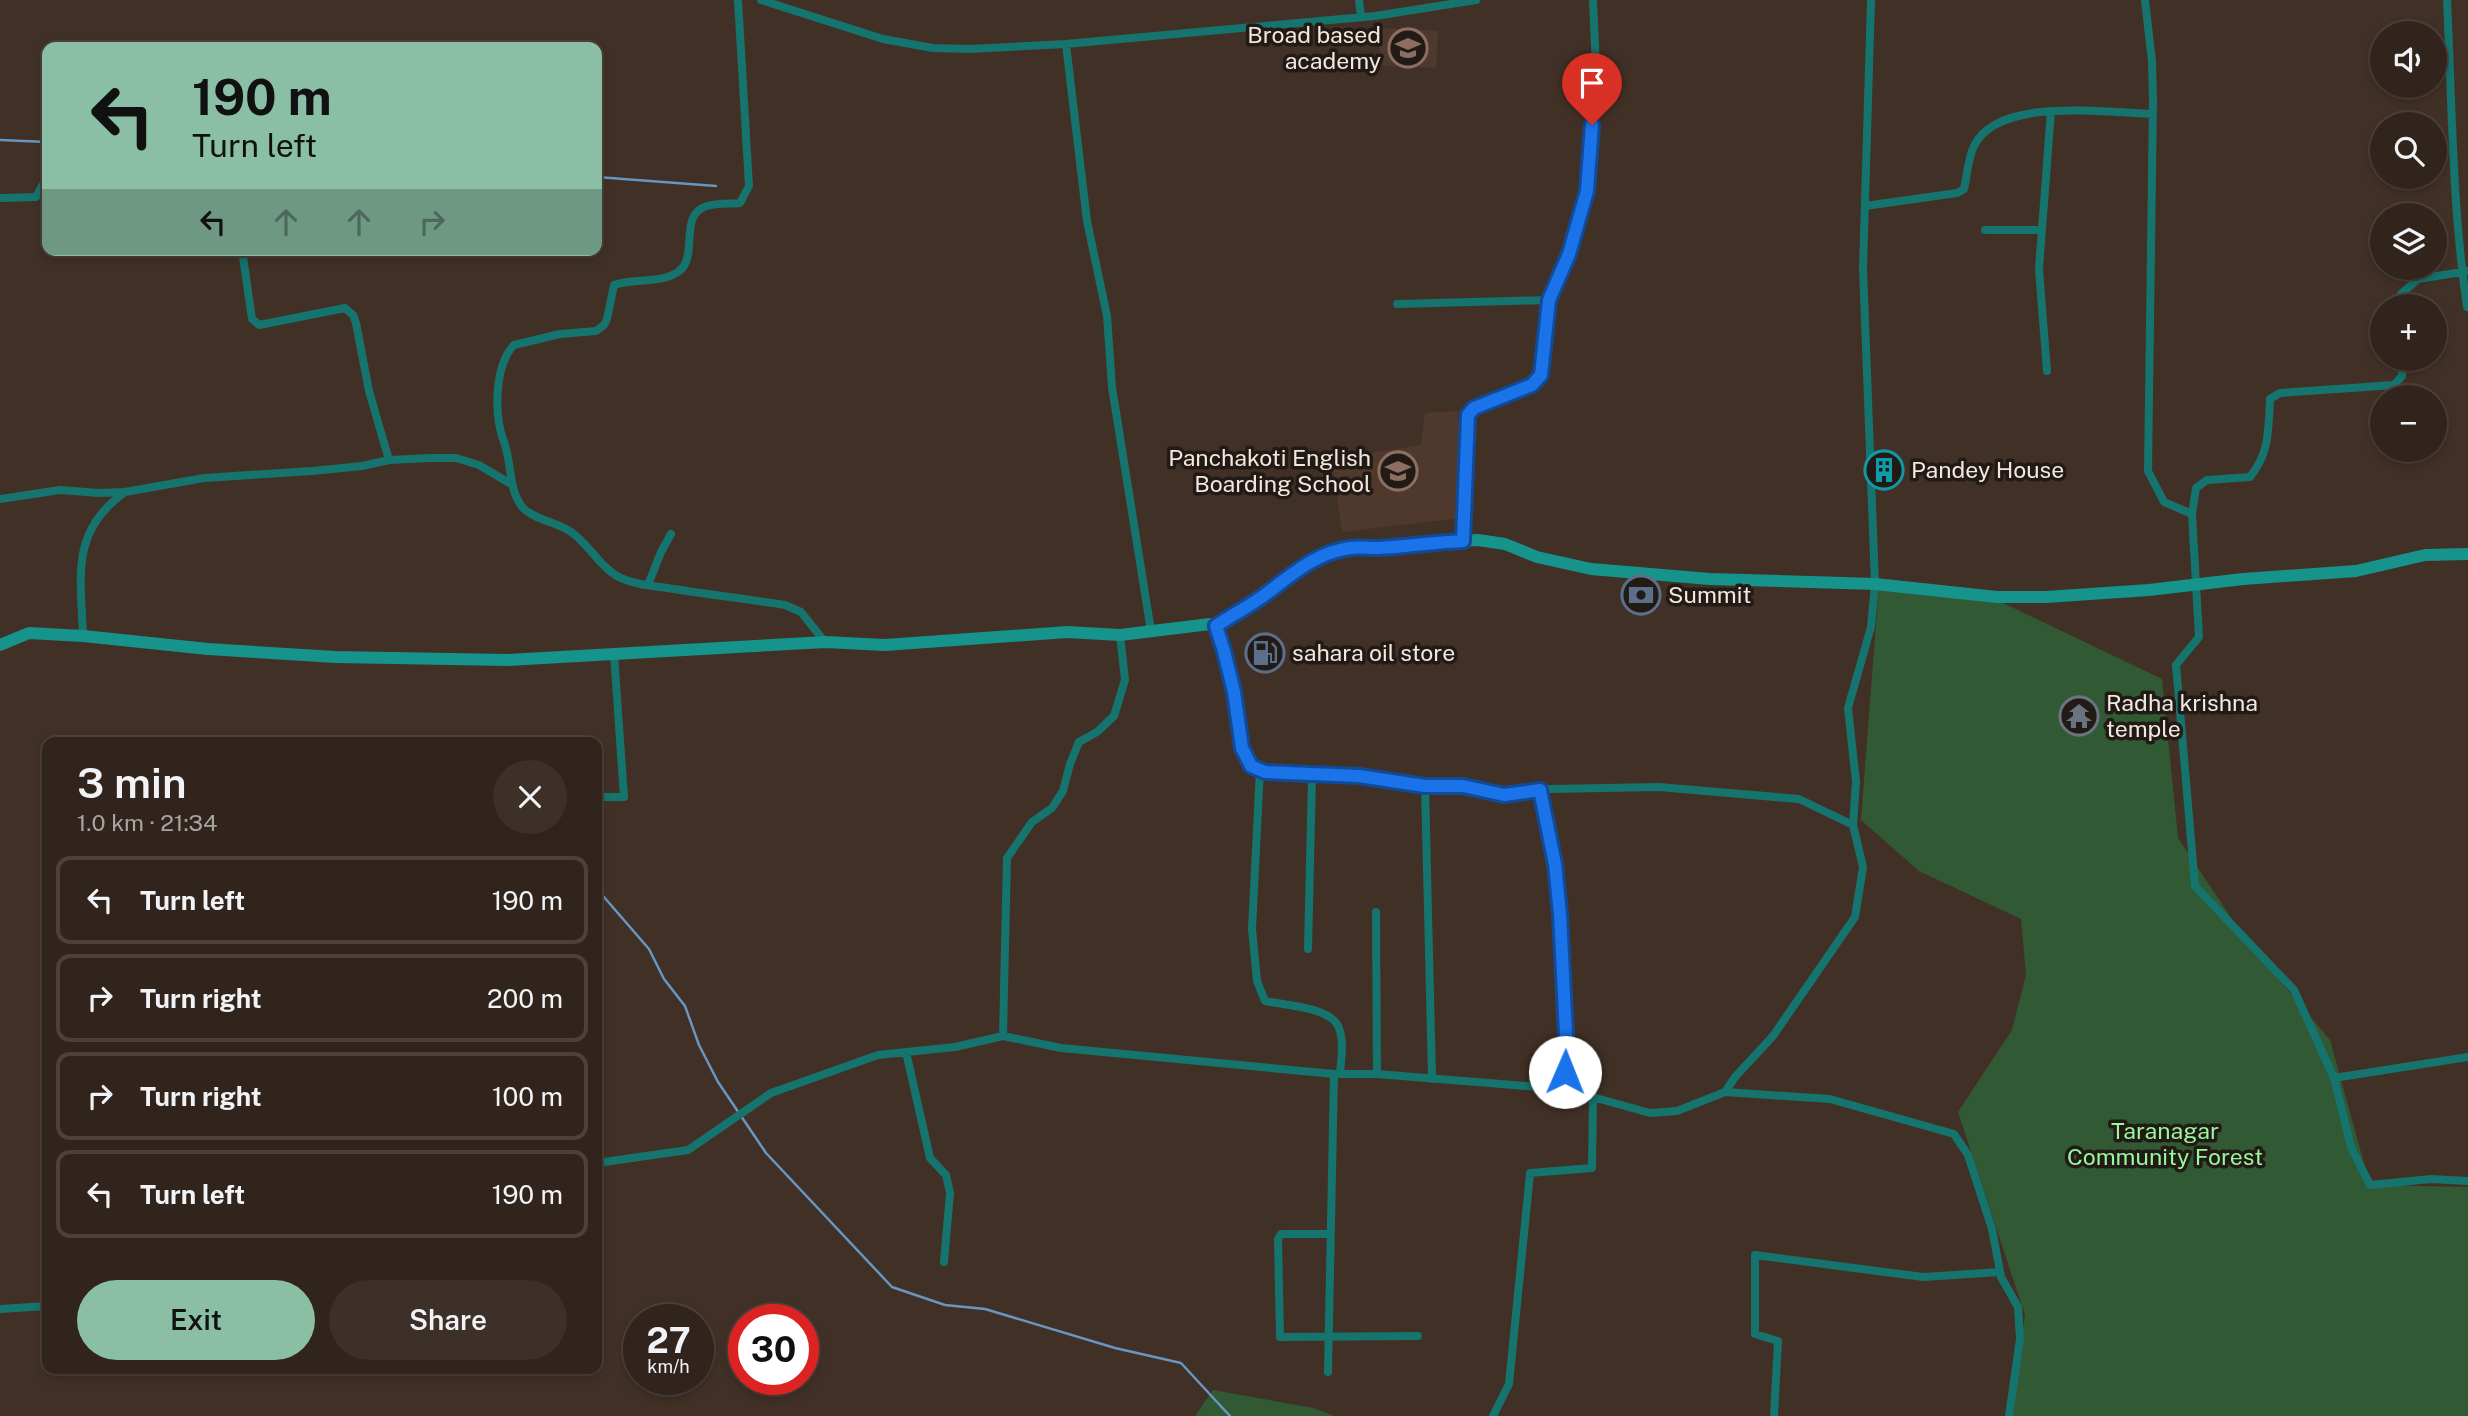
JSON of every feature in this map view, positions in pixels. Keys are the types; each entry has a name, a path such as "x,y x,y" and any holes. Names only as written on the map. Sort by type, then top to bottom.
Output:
{"street":[{"path":"738,0 749,186 740,203 707,206 695,213 684,266 666,277 614,285 607,319 596,331 561,334 514,345 504,360 498,396 499,428 509,455 511,484 523,507 533,515 559,524 578,537 606,568 617,576 648,585 785,605 801,612 825,642"},
{"path":"761,0 883,39 933,48 969,49 1066,44 1361,17 1475,0"},
{"path":"1359,0 1361,17"},
{"path":"1463,541 1468,415 1474,408 1532,385 1541,375 1549,300 1569,254 1587,191 1596,68 1593,0"},
{"path":"1725,1092 1735,1077 1773,1036 1855,917 1863,867 1853,825 1856,782 1848,708 1871,627 1875,584 1863,268 1871,0"},
{"path":"2145,0 2152,62 2153,114 2148,471 2164,502 2192,514"},
{"path":"2447,0 2455,185 2468,307"},
{"path":"1066,44 1087,221 1107,316 1112,387 1151,631"},
{"path":"1865,206 1957,193 1964,189 1974,146 1993,125 2018,116 2051,111 2153,114"},
{"path":"2047,371 2039,269 2051,111"},
{"path":"0,198 36,197 39,196 42,186"},
{"path":"1985,230 2040,230"},
{"path":"243,256 252,319 259,325 345,308 353,315 369,391 389,460"},
{"path":"2401,294 2418,279 2465,272"},
{"path":"1397,304 1549,300"},
{"path":"2402,371 2402,376 2395,385 2280,393 2270,400 2267,441 2262,462 2250,477 2207,480 2196,488 2192,514 2199,637 2176,664 2194,886 2294,990 2334,1078 2351,1147 2371,1185 2431,1178 2468,1181"},
{"path":"0,499 60,490 125,492 204,478 362,466 389,460 456,458 480,466 511,484"},
{"path":"82,636 83,549 99,515 108,504 125,492"},
{"path":"648,585 671,534"},
{"path":"1216,626 1264,596 1292,573 1318,559 1349,548 1379,548 1420,543 1463,541 1505,544 1537,557 1591,569 1710,579 1875,584 1997,597 2046,597 2356,571 2424,555 2468,554"},
{"path":"0,645 29,633 208,649 380,659 508,660 825,642 886,645 1067,632 1119,635 1210,624 1216,626"},
{"path":"1216,626 1234,692 1242,748 1251,766 1265,772 1359,776 1425,786 1463,786 1504,795 1540,790 1659,788 1799,799 1853,825"},
{"path":"1003,1036 1007,858 1031,821 1052,808 1063,792 1079,742 1097,732 1114,716 1125,680 1119,635"},
{"path":"602,797 624,797 614,654"},
{"path":"1260,770 1252,929 1257,981 1265,1001 1326,1013 1338,1025 1341,1049 1337,1074 1330,1234 1328,1372"},
{"path":"1308,949 1312,776"},
{"path":"1425,786 1432,1079"},
{"path":"1540,790 1555,864 1560,914 1567,1055 1564,1089"},
{"path":"1376,912 1377,1073"},
{"path":"602,1162 688,1150 771,1093 878,1055 955,1047 1003,1036 1061,1048 1337,1074 1377,1073 1564,1089 1650,1113 1677,1111 1725,1092 1830,1099 1954,1134 1968,1155 1992,1229 2000,1272 2018,1307 2020,1339 2009,1416"},
{"path":"906,1052 929,1158 946,1175 950,1193 944,1262"},
{"path":"2334,1078 2468,1057"},
{"path":"1493,1416 1509,1384 1530,1173 1591,1168 1593,1098"},
{"path":"1330,1234 1281,1234 1278,1240 1280,1337 1418,1336"},
{"path":"1774,1416 1778,1340 1755,1334 1755,1255 1923,1277 2000,1272"},
{"path":"0,1308 42,1306"}],"shaded area":[{"name":"Broad based academy","path":"1380,28 1438,31 1436,68 1379,65"},
{"name":"Panchakoti English Boarding School","path":"1458,411 1465,483 1461,518 1342,532 1331,459 1421,445 1425,413"}],"green space":[{"name":"Taranagar Community Forest","path":"1879,584 1980,592 2162,679 2178,838 2248,943 2330,1040 2370,1185 2468,1187 2468,1416 2011,1416 2025,1315 1958,1112 2012,1030 2026,975 2021,919 1919,871 1861,820"},
{"path":"1213,1390 1313,1408 1334,1416 1195,1416"}],"waterway":[{"path":"0,140 42,142"},
{"path":"602,177 716,186"},
{"path":"602,895 649,949 664,979 685,1006 699,1045 718,1082 766,1153 892,1287 945,1305 985,1309 1115,1348 1181,1363 1230,1416"}],"place":[{"name":"Broad based academy","path":"1408,48"},
{"name":"Pandey House","path":"1884,470"},
{"name":"Panchakoti English Boarding School","path":"1398,471"},
{"name":"Summit","path":"1641,595"},
{"name":"sahara oil store","path":"1265,653"},
{"name":"Radha krishna temple","path":"2079,716"}],"route":[{"path":"1565,1072 1567,1055 1560,914 1555,864 1540,790 1504,795 1463,786 1425,786 1359,776 1265,772 1251,766 1242,748 1234,692 1216,626 1264,596 1292,573 1318,559 1349,548 1463,541 1468,415 1474,408 1532,385 1541,375 1549,300 1569,254 1587,191 1592,125"}]}
